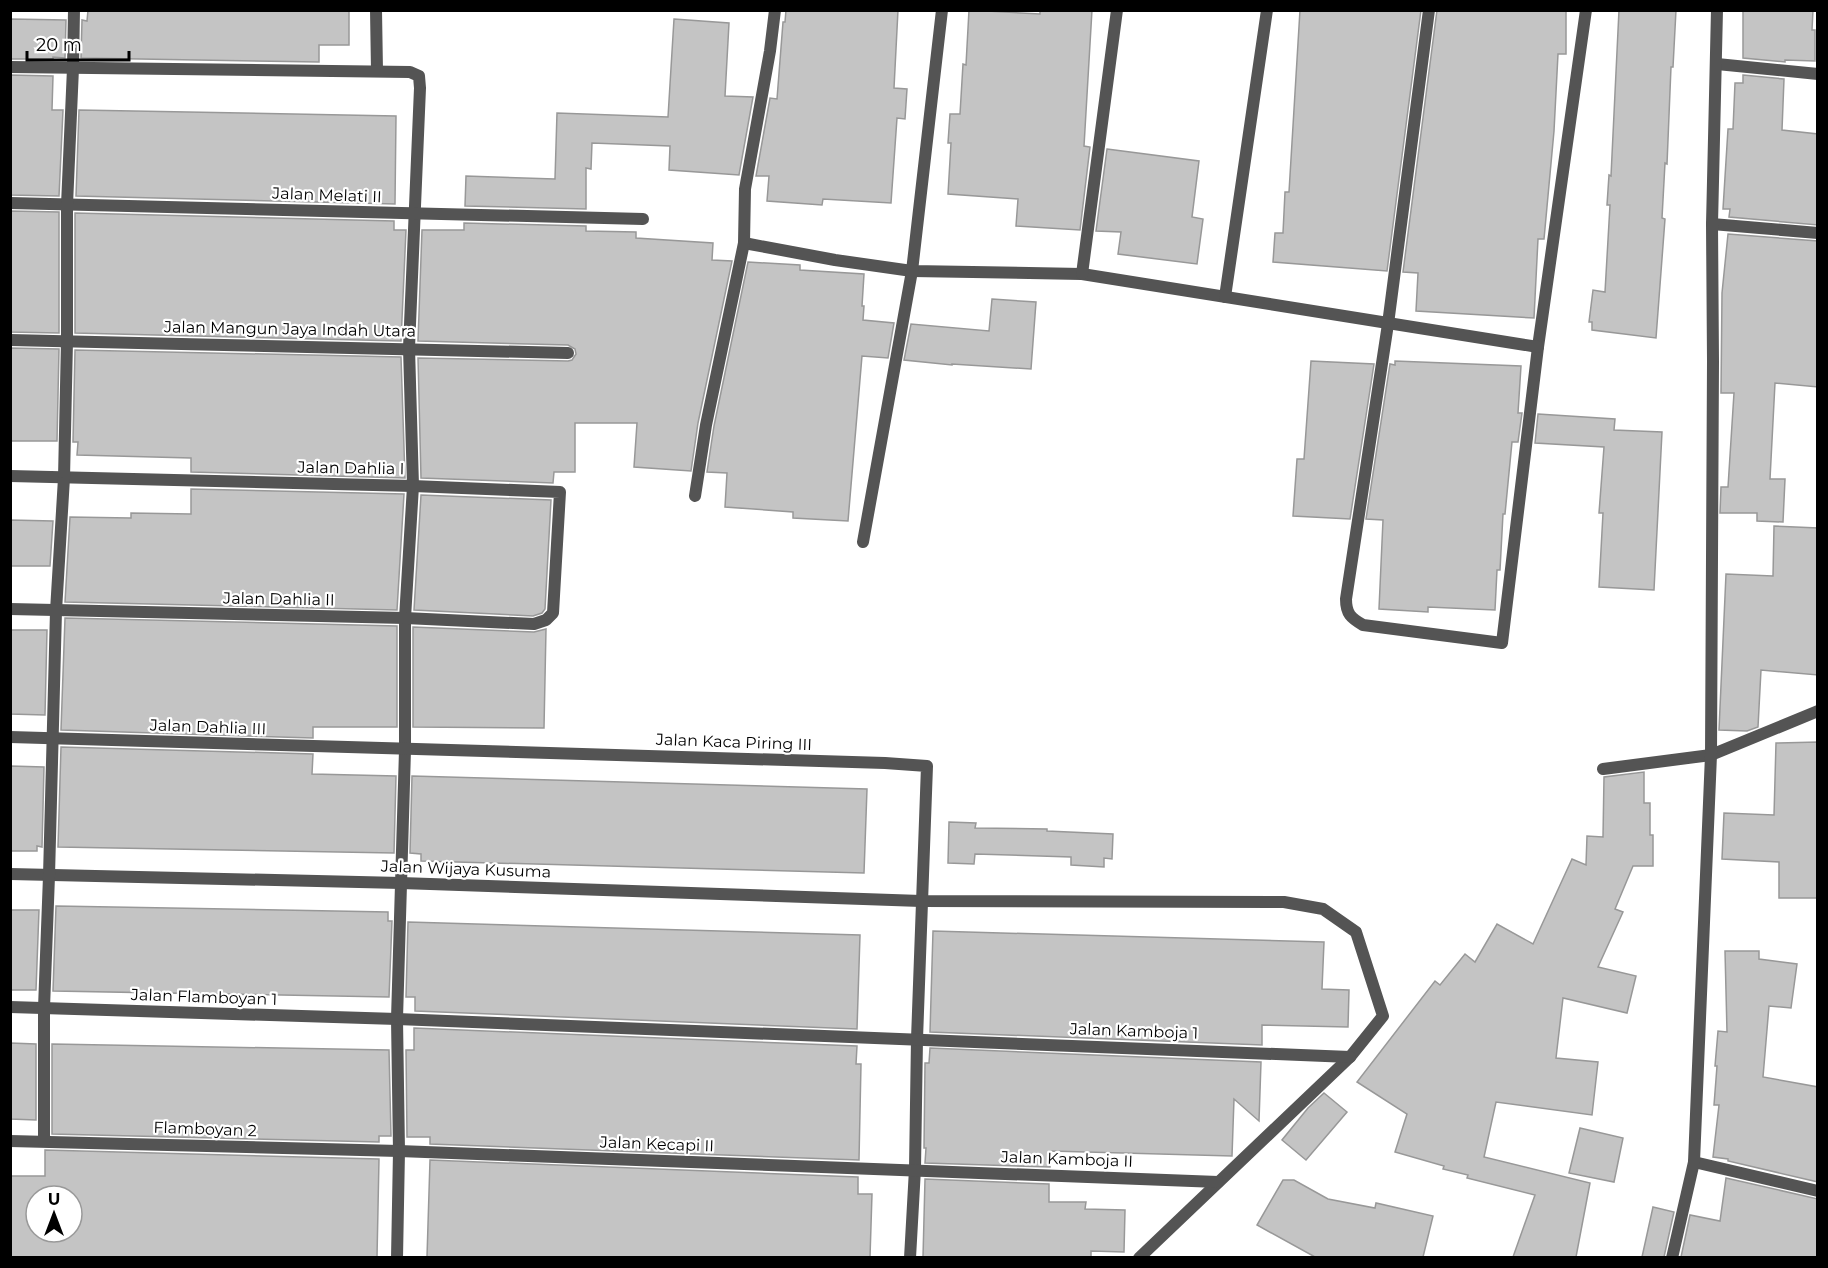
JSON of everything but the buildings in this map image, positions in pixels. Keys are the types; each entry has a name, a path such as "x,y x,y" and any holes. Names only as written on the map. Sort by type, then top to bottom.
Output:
{"street":[{"path":"44,1141 44,1008 56,611 64,478 67,205 74,10"},
{"path":"376,10 377,71"},
{"path":"696,496 706,425 744,243 745,189 770,51 774,10"},
{"path":"863,542 912,271 942,10"},
{"path":"1082,274 1117,10"},
{"path":"1225,297 1267,10"},
{"path":"1429,10 1388,324 1346,599 1349,616 1364,625 1502,643 1538,347 1586,10"},
{"path":"1672,1257 1694,1162 1711,755 1712,224 1717,10"},
{"path":"1717,64 1818,74"},
{"path":"10,67 377,71 410,72 419,76 416,214 409,348 413,486 405,618 405,750 397,1019 399,1151 397,1257"},
{"name":"Jalan Melati II","path":"10,203 643,219"},
{"path":"1712,224 1818,233"},
{"path":"744,243 835,260 912,271 1082,274 1538,347"},
{"name":"Jalan Mangun Jaya Indah Utara","path":"10,340 568,353"},
{"name":"Jalan Dahlia I","path":"10,476 560,492 555,606 554,613 546,620"},
{"name":"Jalan Dahlia II","path":"10,609 405,618 534,624 546,620"},
{"path":"1603,769 1711,755 1818,711"},
{"name":"Jalan Dahlia III","path":"10,737 405,750"},
{"name":"Jalan Kaca Piring III","path":"405,750 927,765 921,901"},
{"name":"Jalan Wijaya Kusuma","path":"10,874 401,883 921,901 1284,902 1323,909 1356,932 1383,1016 1350,1057"},
{"path":"910,1257 915,1169 921,901"},
{"name":"Jalan Flamboyan 1","path":"10,1007 917,1039"},
{"name":"Jalan Kamboja 1","path":"917,1039 1350,1057"},
{"path":"1139,1257 1350,1057"},
{"name":"Flamboyan 2","path":"10,1141 399,1151"},
{"name":"Jalan Kecapi II","path":"399,1151 915,1169"},
{"path":"1694,1162 1818,1191"},
{"name":"Jalan Kamboja II","path":"915,1169 1218,1182"}]}
